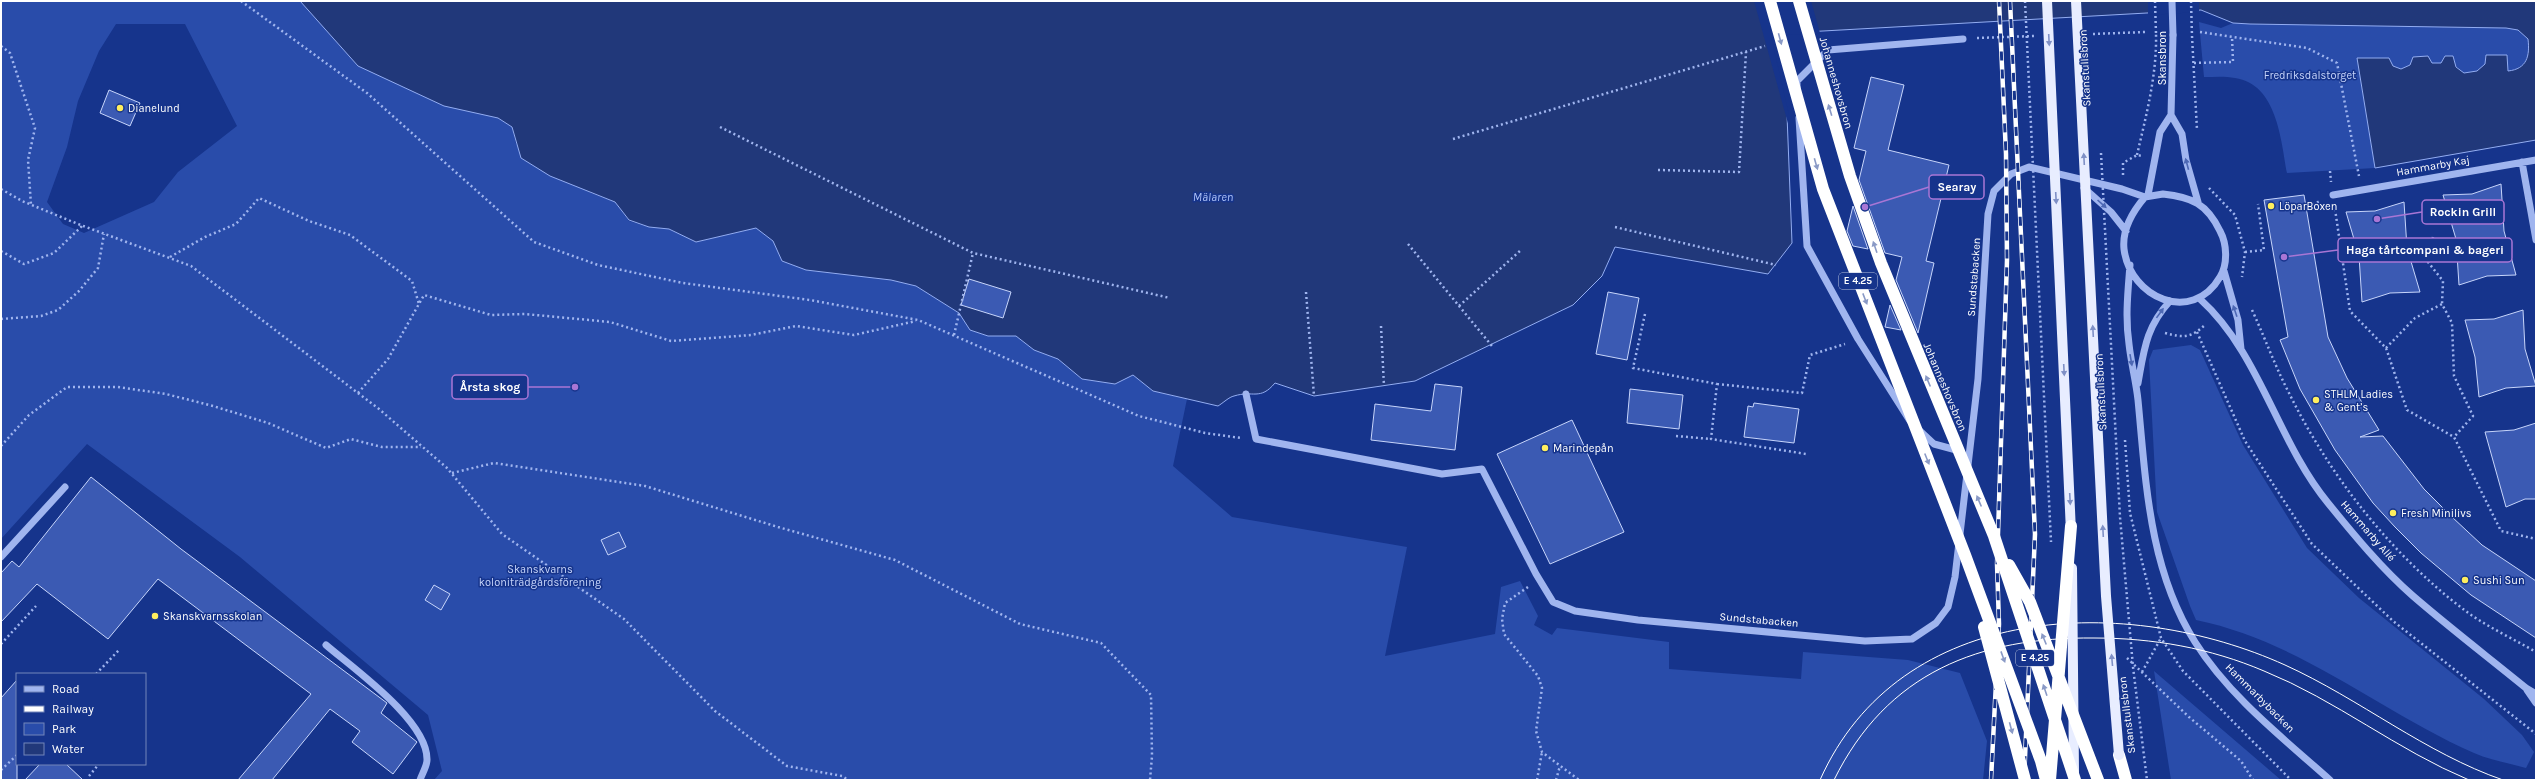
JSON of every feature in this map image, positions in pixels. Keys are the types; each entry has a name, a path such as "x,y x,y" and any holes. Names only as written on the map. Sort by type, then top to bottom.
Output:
{"highway":[{"name":"E 4.25","path":"1770,1 1823,189 1965,555 2046,780"},
{"name":"Johanneshovsbron","path":"1799,1 1850,176 1881,263 1994,536 2075,780"},
{"path":"2050,780 2071,526"},
{"path":"1994,536 2030,602 2098,780"},
{"path":"1965,555 2025,780"},
{"path":"2119,755 2126,780"}],"main road":[{"path":"2047,1 2071,526 2075,780"},
{"name":"Skanstullsbron","path":"2076,1 2106,596 2119,755"}],"street":[{"name":"Skansbron","path":"2171,115 2174,52 2172,1"},
{"path":"1963,39 1828,50 1797,81 1807,246 1858,339 1907,419 1934,444 1968,454"},
{"path":"2147,196 2180,196 2198,202 2214,218 2224,237 2226,261 2224,271 2213,290 2200,299 2170,301 2156,297 2142,285 2130,265 2124,249 2126,231 2131,217 2147,196 2160,132 2171,115 2182,134 2186,160 2198,202"},
{"name":"Hammarby Kaj","path":"2333,195 2536,160"},
{"path":"2522,162 2536,240"},
{"name":"Sundstabacken","path":"1256,440 1442,474 1482,469 1553,602 1575,611 1638,620 1865,641 1912,639 1936,623 1948,607 1955,577 1968,454 1978,380 1988,214 1994,191 2011,174 2029,168 2147,196"},
{"name":"Sundstabacken","path":"2074,179 2111,212 2126,231"},
{"name":"Hammarbybacken","path":"2130,265 2126,313 2128,343 2137,389 2149,514 2165,581 2178,613 2195,643 2225,682 2264,721 2330,780"},
{"name":"Hammarby Allé","path":"2224,271 2238,320 2241,349"},
{"name":"Hammarby Allé","path":"2200,299 2216,314 2241,349 2294,453 2328,503 2374,557 2412,596 2526,688 2536,694"},
{"name":"Hammarbybacken","path":"2137,389 2146,338 2161,312 2170,301"},
{"path":"1246,394 1256,440"},
{"path":"1,557 65,487"},
{"path":"326,645 404,712 422,739 427,760 420,780"},
{"name":"Hammarby Allé","path":"2526,688 2536,703"}],"path":[{"path":"241,1 367,93 534,242 598,265 683,283 810,300 918,320 1140,416 1205,433 1256,440"},
{"path":"2025,1 2051,549"},
{"path":"2122,189 2123,163 2137,155 2147,110 2156,50 2155,1"},
{"path":"2191,1 2196,119"},
{"name":"Skanstullsbron","path":"2095,32 2095,40"},
{"path":"2200,32 2307,48 2336,63 2362,190"},
{"path":"2194,63 2233,62 2232,37"},
{"path":"1453,139 1771,44"},
{"path":"1,46 10,53 35,128 28,160 31,205"},
{"path":"1658,170 1739,172 1746,52"},
{"path":"720,127 973,253 1170,298"},
{"name":"Skanstullsbron","path":"2101,148 2120,517 2133,668 2147,780"},
{"path":"1,189 31,205 82,226 191,266 358,393 422,446 452,473 502,534 624,619 715,711 787,766 842,776 848,780"},
{"path":"169,258 205,237 236,224 259,198 309,221 350,235 412,281 419,304"},
{"path":"2244,252 2264,250 2258,204"},
{"path":"1,251 24,264 54,253 82,226"},
{"path":"1615,227 1776,264"},
{"path":"2337,231 2350,311 2386,348 2407,410 2454,437 2501,531 2536,538"},
{"path":"1,320 40,316 58,310 80,291 98,268 104,234"},
{"path":"2433,238 2428,262 2443,281 2442,304 2452,323 2454,376 2473,416 2454,437"},
{"path":"1408,244 1492,346"},
{"path":"1459,306 1521,250"},
{"path":"954,335 973,253"},
{"path":"1306,292 1314,396"},
{"path":"358,393 388,359 424,295 492,315 525,314 610,322 671,341 751,335 796,326 854,335 918,320"},
{"path":"2386,348 2414,318 2442,304"},
{"path":"2250,308 2290,395 2326,458 2384,536 2412,565 2463,609 2536,652"},
{"path":"1644,314 1633,368 1717,384 1802,393 1810,355 1858,339"},
{"path":"1381,326 1384,386"},
{"path":"2197,332 2245,441 2312,544 2393,621 2536,734"},
{"path":"1711,440 1717,384"},
{"path":"1,446 30,415 66,387 118,387 166,394 220,408 268,423 326,448 351,439 382,447 422,446"},
{"path":"1676,436 1806,454"},
{"path":"452,473 494,463 645,486 778,527 895,560 1020,624 1101,643 1151,695 1152,756 1150,780"},
{"path":"1537,780 1542,752 1536,731 1542,688 1538,676 1504,634 1502,619 1505,603 1540,578"},
{"path":"1,644 36,606"},
{"path":"2253,780 2241,761 2189,717 2142,672 2161,638 2183,671 2291,780"},
{"path":"97,673 119,650"},
{"path":"1542,752 1579,780"},
{"path":"1,770 16,756"},
{"path":"89,776 98,765"},
{"path":"1556,780 1560,766"}],"green space":[{"name":"Skanskvarns koloniträdgårdsförening","path":"1,1 300,1 358,66 473,111 498,118 512,127 516,144 591,193 615,202 629,221 649,227 669,229 696,242 756,228 773,241 782,261 806,270 891,280 916,286 959,313 971,330 988,336 1016,336 1034,350 1058,359 1082,379 1114,384 1133,375 1153,391 1187,399 1173,466 1232,517 1407,547 1385,656 1495,634 1501,587 1520,581 1538,616 1534,625 1552,635 1557,628 1669,642 1669,669 1801,679 1803,652 1908,660 1960,673 1987,741 1983,780 434,780 442,771 428,715 240,557 87,444 1,539","holes":["116,24 185,24 237,126 178,172 154,202 84,233 63,224 47,202 67,147 78,101 99,51"]},
{"name":"Fredriksdalstorget","path":"2199,22 2221,28 2233,23 2506,28 2518,30 2528,39 2528,56 2526,61 2519,68 2508,71 2486,55 2485,64 2477,71 2464,73 2445,56 2441,63 2410,65 2401,69 2357,58 2375,168 2287,173 2279,130 2268,102 2260,91 2249,82 2235,78 2204,77"},
{"path":"2191,345 2200,350 2243,445 2307,548 2359,598 2484,699 2522,735 2534,752 2526,768 2493,760 2474,753 2439,736 2304,660 2270,644 2234,630 2196,620 2157,512 2149,360 2153,350"},
{"path":"2154,671 2281,780 2171,780"}],"water":[{"name":"Mälaren","path":"300,1 2536,1 2536,140 2375,168 2357,58 2389,58 2393,66 2401,69 2410,65 2413,57 2428,56 2432,63 2441,63 2445,56 2453,56 2456,67 2464,73 2477,71 2485,64 2486,55 2507,55 2508,71 2514,70 2519,68 2526,61 2528,56 2528,39 2518,30 2506,28 2233,23 2201,10 1769,34 1787,115 1792,243 1768,274 1615,247 1602,276 1573,305 1415,381 1314,396 1275,383 1265,392 1234,396 1218,406 1153,391 1133,375 1115,384 1082,379 1058,359 1034,350 1016,336 988,336 970,330 959,313 916,286 891,280 806,270 782,261 773,241 756,228 696,242 669,229 649,227 629,220 615,202 550,176 521,158 512,127 498,118 444,106 358,66"}],"pier":[{"path":"1754,1 1811,1 1820,33 1771,36 1789,115 1789,127"},
{"path":"2148,1 2199,1 2199,12 2148,15"}],"building":[{"path":"1871,77 1904,85 1888,150 1949,165 1926,261 1934,263 1918,333 1896,280 1902,257 1885,253 1859,180 1866,151 1854,148"},
{"name":"Dianelund","path":"109,90 140,103 130,126 100,113"},
{"path":"2501,184 2504,231 2516,275 2487,276 2459,285 2456,239 2443,195 2472,194"},
{"path":"2304,195 2328,337 2347,378 2379,430 2360,437 2383,436 2424,489 2452,517 2482,545 2536,581 2536,638 2471,595 2421,553 2395,527 2373,503 2335,450 2300,389 2280,340 2288,337 2264,200"},
{"path":"2404,202 2407,248 2420,292 2390,293 2362,302 2359,256 2346,212 2375,211"},
{"path":"1853,206 1868,249 1853,246 1847,231"},
{"path":"969,279 1011,292 1003,318 961,305"},
{"path":"1608,292 1639,298 1627,360 1596,354"},
{"path":"1890,305 1901,330 1885,327"},
{"path":"2523,310 2525,349 2536,386 2506,388 2479,397 2475,357 2465,320 2494,319"},
{"path":"1435,384 1462,387 1455,450 1371,440 1375,404 1431,411"},
{"path":"1630,389 1683,395 1679,429 1627,423"},
{"path":"1754,403 1799,409 1794,443 1744,437 1748,406 1753,407"},
{"path":"1572,420 1624,532 1550,564 1497,454"},
{"path":"2536,423 2536,499 2525,499 2506,507 2485,432 2514,430"},
{"path":"91,477 181,549 387,703 381,713 417,742 393,774 352,742 360,731 330,709 272,780 238,780 311,694 158,579 108,639 37,584 1,622 1,573 12,561 19,567"},
{"path":"619,532 626,547 608,555 601,540"},
{"path":"434,585 450,594 441,610 425,600"},
{"path":"16,681 17,780 1,780 1,698"},
{"path":"39,765 67,765 83,780 25,780"}],"tram line":[{"path":"1820,780 1857,720 1904,676 1961,646 2024,628 2090,623 2157,628 2223,642 2285,665 2340,694 2420,741 2474,769 2503,780"},
{"path":"1834,780 1856,743 1881,712 1909,687 1941,668 1976,654 2013,645 2052,639 2094,638 2116,638 2159,642 2202,650 2244,663 2291,683 2342,710 2391,740 2442,768 2469,780"}],"railway":[{"path":"1991,780 1999,624 1997,564 2007,260 2006,154 1999,1"},
{"path":"2010,1 2035,534 2024,780"}],"place":[{"name":"Dianelund","path":"120,108"},
{"name":"LöparBoxen","path":"2271,206"},
{"name":"Searay","path":"1865,207"},
{"name":"Rockin Grill","path":"2377,219"},
{"name":"Haga tårtcompani & bageri","path":"2284,257"},
{"name":"Årsta skog","path":"575,387"},
{"name":"STHLM Ladies & Gent’s","path":"2316,400"},
{"name":"Marindepån","path":"1545,448"},
{"name":"Fresh Minilivs","path":"2393,513"},
{"name":"Sushi Sun","path":"2465,580"},
{"name":"Skanskvarnsskolan","path":"155,616"}]}
